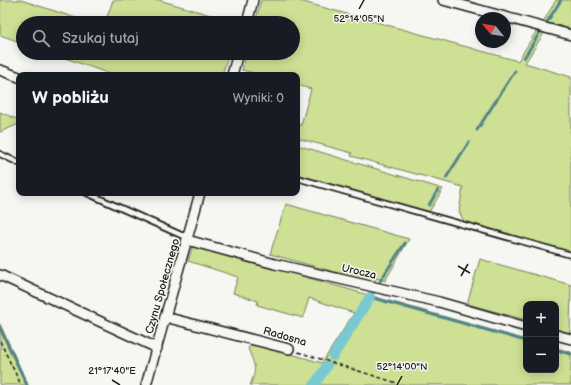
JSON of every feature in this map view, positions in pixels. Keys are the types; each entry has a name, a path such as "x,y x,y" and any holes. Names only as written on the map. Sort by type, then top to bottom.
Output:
{"street":[{"path":"249,16 253,0"},
{"path":"443,0 571,35"},
{"path":"233,72 236,60"},
{"path":"0,70 16,76"},
{"name":"Czynu Społecznego","path":"146,385 199,196"},
{"name":"Urocza","path":"187,238 275,264 439,302 523,325"},
{"path":"0,275 156,348"},
{"name":"Radosna","path":"165,317 289,349"},
{"path":"559,336 571,339"}],"lane":[{"path":"0,154 16,162"},
{"path":"300,179 571,255"},
{"path":"94,196 187,238"}],"path":[{"path":"0,341 22,385"},
{"name":"Radosna","path":"289,349 397,383"}],"green space":[{"path":"0,0 21,0 70,16 16,16 16,41 0,35"},
{"path":"113,0 159,0 214,16 107,16"},
{"path":"261,0 296,0 518,61 537,30 544,33 525,63 571,77 571,252 464,222 459,211 463,187 351,156 352,153 300,139 300,125 311,89 300,86 300,72 249,72 242,70 245,60 300,60 300,16 257,16"},
{"path":"556,0 571,0 571,29 543,22"},
{"path":"71,60 227,60 223,72 105,72"},
{"path":"0,112 16,119 16,125 0,132"},
{"path":"300,146 443,189 429,212 300,175"},
{"path":"286,204 409,239 385,281 377,278 374,283 270,254"},
{"path":"193,245 523,339 523,373 559,373 559,349 571,352 571,385 250,385 254,374 254,366 248,348 254,343 322,363 354,313 309,298 303,318 257,305 258,301 233,293 238,277 188,261"},
{"path":"480,259 571,285 570,333 559,330 559,301 523,301 523,319 467,304"},
{"path":"0,324 28,385 0,385"}],"waterway":[{"path":"547,22 561,0"},
{"path":"524,58 540,32"},
{"path":"477,130 515,71"},
{"path":"446,178 469,142"},
{"path":"429,205 438,190"},
{"path":"380,281 405,243"},
{"path":"373,293 370,297 523,340"},
{"path":"333,356 370,297"},
{"path":"0,328 27,385"},
{"path":"559,351 571,354"},
{"path":"314,385 327,366"}]}
